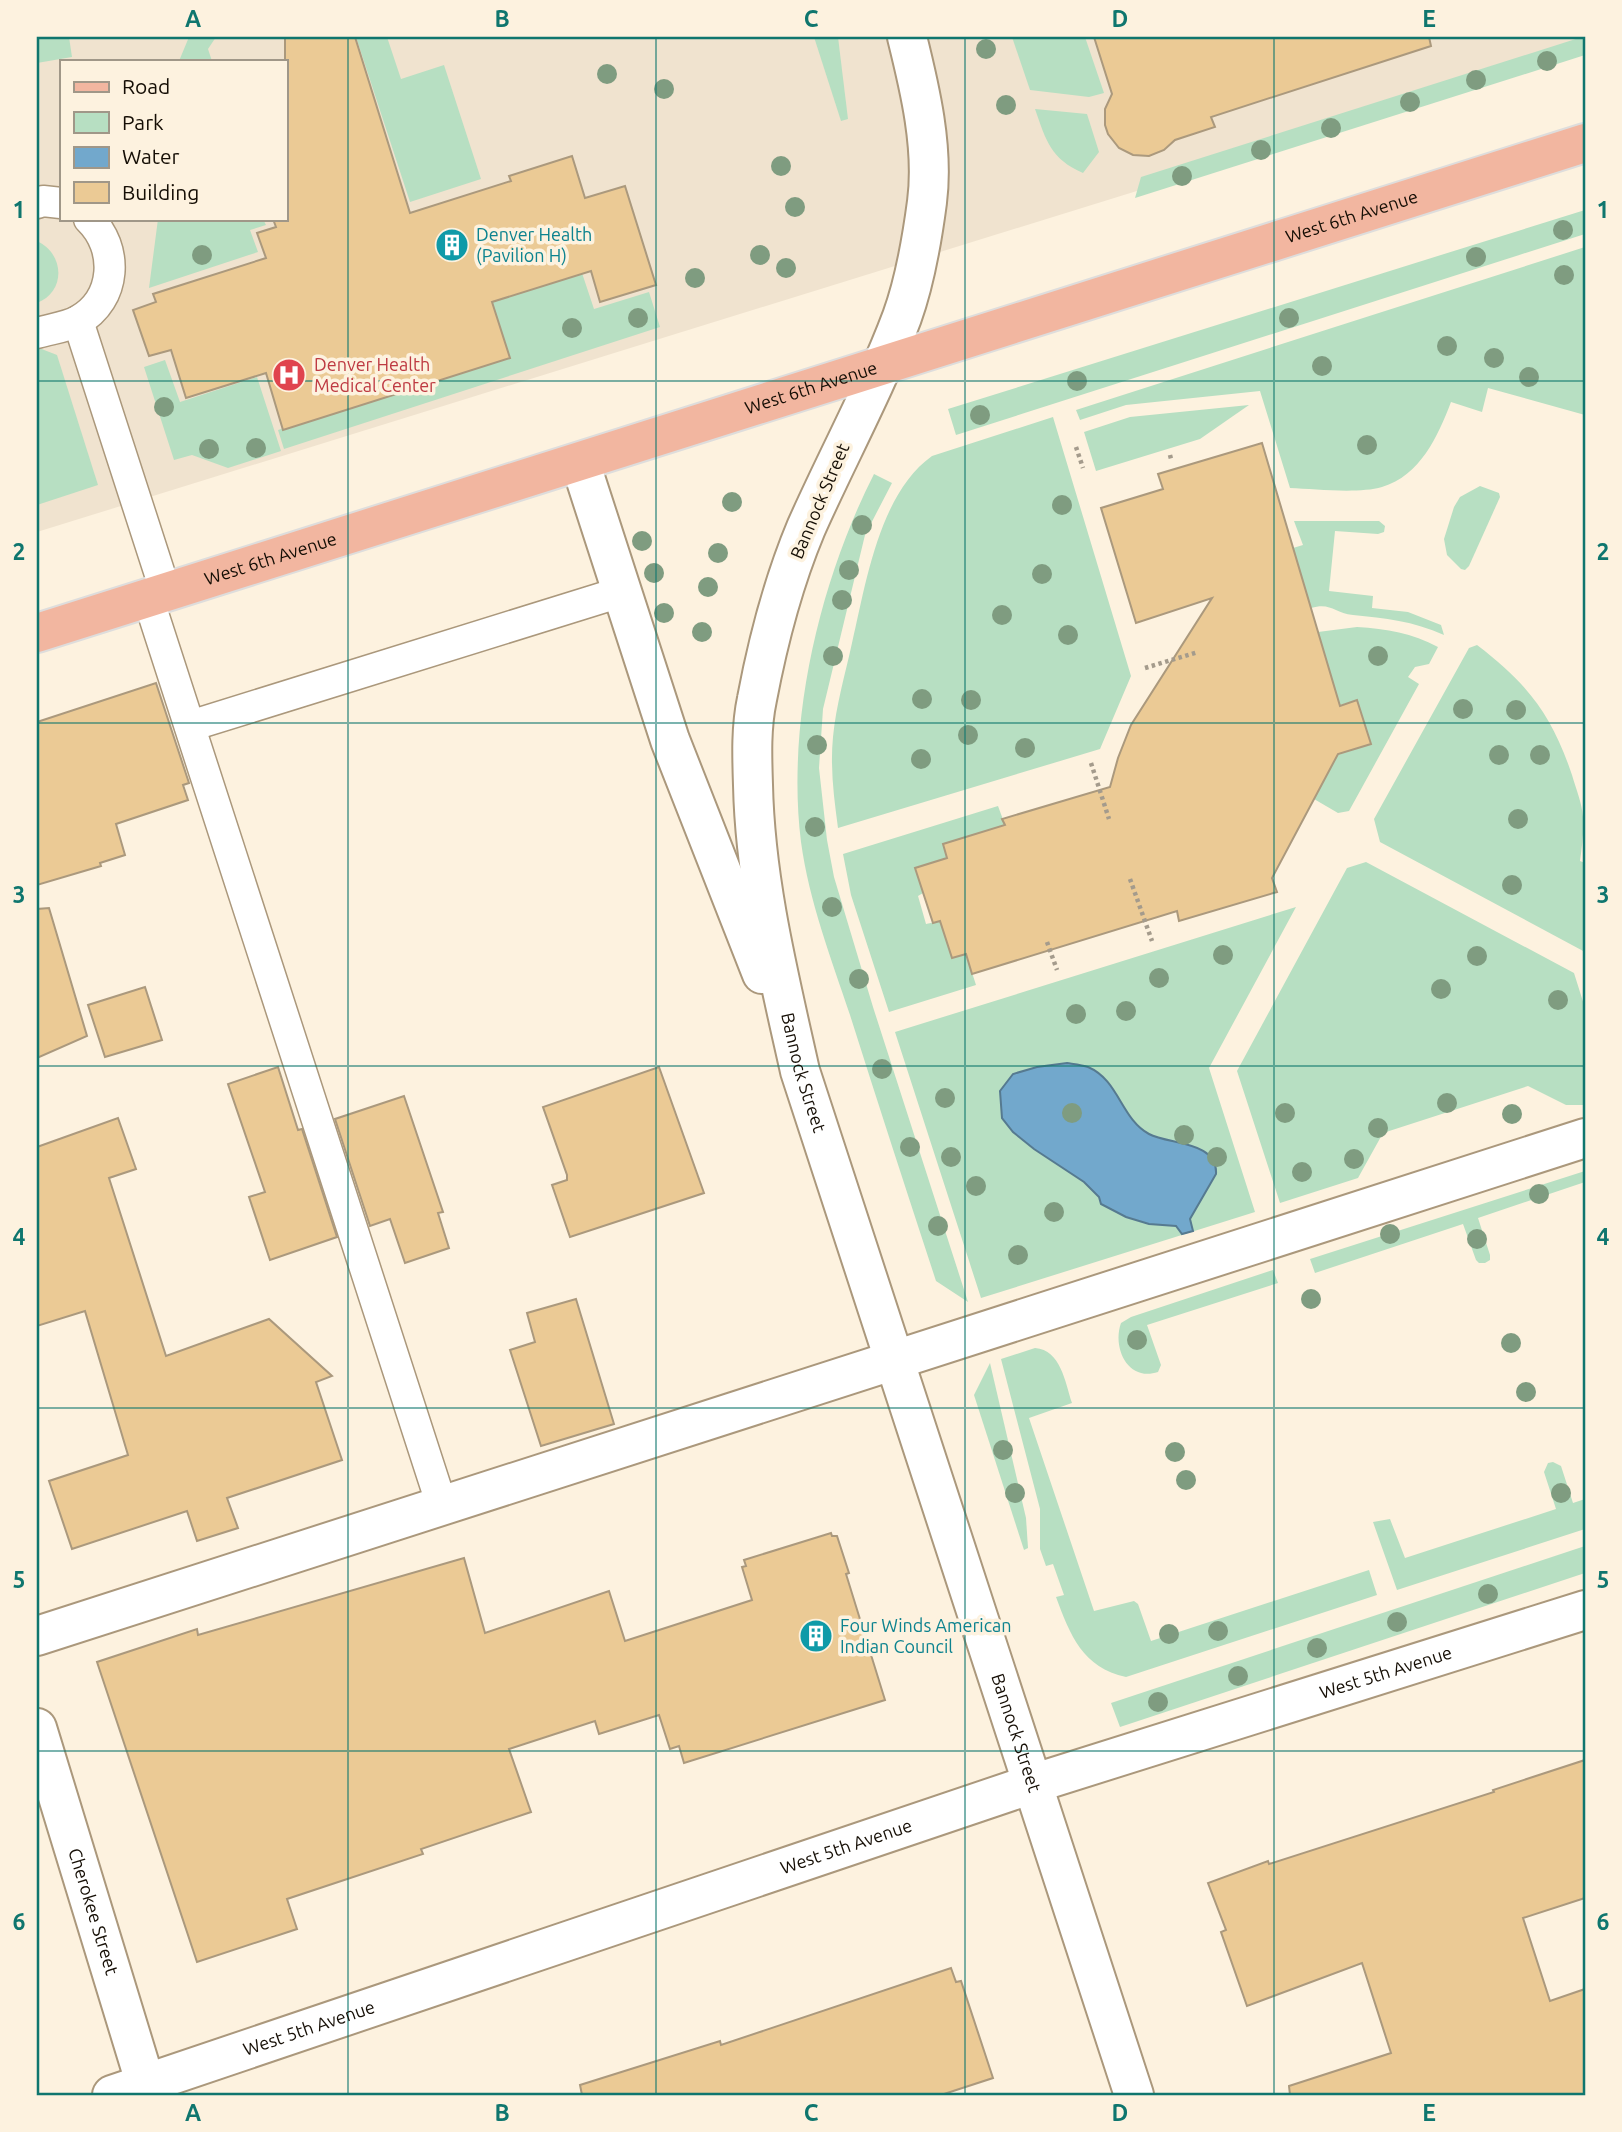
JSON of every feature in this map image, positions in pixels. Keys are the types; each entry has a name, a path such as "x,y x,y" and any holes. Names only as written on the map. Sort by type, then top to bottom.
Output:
{"main road":[{"name":"West 6th Avenue","path":"37,634 1585,143"}],"street":[{"name":"Bannock Street","path":"907,37 922,104 927,157 927,200 914,278 902,316 881,366 806,530 786,581 756,701 751,752 758,857 776,962 800,1071 1134,2095"},
{"path":"580,462 670,740 800,1071"},
{"path":"37,1636 1585,1138"},
{"name":"West 5th Avenue","path":"136,2091 1032,1784 1585,1610"},
{"name":"Cherokee Street","path":"37,1728 136,2091"}],"lane":[{"path":"37,203 60,203"},
{"path":"37,333 78,321 98,303 106,290 111,268 108,247 99,228 90,220"},
{"path":"78,321 157,596 190,726 442,1506"},
{"path":"190,726 621,592"}],"path":[{"path":"1076,447 1083,468"},
{"path":"1145,668 1198,652"},
{"path":"1091,763 1109,820"},
{"path":"1130,879 1152,942"},
{"path":"1047,942 1057,970"}],"shaded area":[{"name":"Denver Health Medical Center","path":"37,37 1585,37 1585,52 37,532"}],"green space":[{"path":"37,37 69,37 72,57 37,63"},
{"path":"189,37 216,37 208,49 212,60 179,60"},
{"path":"356,37 387,37 401,79 444,65 481,179 410,202"},
{"path":"814,37 838,37 848,119 841,121"},
{"path":"1012,37 1085,37 1104,93 1089,97 1030,90"},
{"path":"1585,37 1585,55 1135,198 1141,177"},
{"path":"1035,109 1087,114 1099,152 1083,173 1064,162 1051,148"},
{"path":"1585,210 1585,234 956,435 948,409"},
{"path":"158,220 264,220 266,225 250,230 258,252 149,288"},
{"path":"37,241 53,255 58,273 53,290 37,303"},
{"path":"1585,247 1585,415 1488,388 1482,412 1451,402 1426,453 1407,474 1382,487 1349,491 1290,488 1260,391 1126,405 1080,420 1076,410"},
{"path":"582,273 594,309 649,292 660,327 284,449 278,430 507,355 490,303"},
{"path":"37,349 57,355 98,485 37,505"},
{"path":"165,360 180,402 257,377 281,451 228,468 192,455 174,460 144,367"},
{"path":"1249,405 1200,439 1096,471 1084,432 1130,417"},
{"path":"1053,417 1131,676 1100,749 838,828 832,760 836,713 869,567 887,516 899,493 914,472 932,456"},
{"path":"874,474 892,483 865,535 823,709 819,768 827,840 834,877 873,1007 968,1302 936,1281 821,929 801,842 798,749 812,653 823,605 838,559"},
{"path":"1480,486 1499,493 1500,497 1465,570 1447,555 1444,539 1460,497"},
{"path":"1294,521 1379,521 1385,526 1384,532 1378,534 1335,531 1329,591 1373,596 1372,608 1408,612 1441,625 1444,635 1399,621 1347,614 1323,606 1311,608 1293,548 1303,545"},
{"path":"1357,627 1399,632 1438,647 1429,664 1415,667 1408,677 1419,684 1349,811 1338,813 1314,799 1338,754 1371,744 1357,700 1331,708 1318,632"},
{"path":"1477,645 1510,673 1536,702 1556,735 1572,775 1583,817 1580,861 1585,863 1585,952 1380,842 1374,819 1469,648"},
{"path":"998,806 1005,825 947,858 915,868 923,893 918,896 926,924 940,921 952,958 966,954 976,985 889,1012 851,895 843,854"},
{"path":"1366,862 1574,973 1585,1008 1585,1105 1566,1105 1528,1086 1383,1133 1358,1178 1280,1203 1237,1071 1347,868"},
{"path":"1296,907 1209,1068 1255,1212 981,1298 895,1032"},
{"path":"1585,1171 1585,1182 1478,1218 1490,1255 1490,1260 1485,1263 1476,1260 1463,1224 1315,1273 1310,1259"},
{"path":"1273,1270 1278,1283 1147,1325 1161,1365 1158,1372 1138,1372 1125,1361 1119,1343 1121,1323 1131,1317"},
{"path":"1035,1348 1051,1354 1061,1368 1072,1403 1029,1418 1094,1611 1134,1601 1138,1604 1151,1641 1369,1570 1377,1595 1126,1677 1099,1666 1080,1648 1073,1637 1056,1597 1064,1595 1053,1564 1046,1566 1040,1549 1040,1509 1001,1359"},
{"path":"990,1363 1026,1518 1028,1548 1024,1550 974,1395"},
{"path":"1548,1463 1561,1466 1573,1503 1585,1499 1585,1529 1397,1590 1373,1522 1390,1519 1405,1558 1556,1509 1544,1472"},
{"path":"1585,1546 1585,1573 1120,1727 1111,1703"}],"water":[{"path":"1067,1063 1088,1067 1098,1073 1114,1090 1132,1119 1149,1134 1201,1150 1215,1163 1216,1174 1190,1219 1193,1231 1182,1234 1176,1226 1149,1224 1126,1217 1101,1204 1099,1197 1084,1182 1034,1149 1013,1132 1002,1118 1000,1091 1013,1074"}],"building":[{"name":"Denver Health (Pavilion H)","path":"285,37 355,37 410,213 511,181 509,176 572,156 585,198 625,186 656,285 600,302 591,271 492,302 510,358 283,430 266,373 186,398 171,350 149,356 133,310 156,302 153,294 266,258 257,233 276,227 273,220 287,220"},
{"path":"1094,37 1429,37 1431,46 1211,117 1215,127 1175,140 1164,150 1149,156 1133,155 1119,148 1108,134 1105,109 1112,94"},
{"path":"1262,443 1340,706 1357,700 1371,744 1338,754 1272,878 1277,892 1179,921 1177,911 972,974 966,954 952,958 940,921 933,923 915,868 947,858 943,844 1005,825 1002,819 1110,787 1131,725 1212,598 1136,623 1101,508 1163,489 1158,474"},
{"path":"156,683 189,783 183,785 188,800 116,824 125,855 100,863 101,866 37,885 37,722"},
{"path":"49,908 87,1036 37,1058 37,909"},
{"path":"145,987 162,1040 105,1057 88,1005"},
{"path":"278,1067 298,1130 302,1129 337,1237 270,1260 249,1197 265,1192 228,1084"},
{"path":"659,1067 704,1193 570,1237 552,1185 567,1180 567,1175 543,1107"},
{"path":"404,1096 443,1212 438,1213 449,1248 405,1263 390,1219 370,1226 335,1119"},
{"path":"118,1118 136,1169 109,1178 166,1356 269,1319 332,1376 316,1382 342,1460 227,1498 238,1528 197,1541 187,1511 72,1549 49,1481 128,1455 85,1311 37,1326 37,1147"},
{"path":"576,1299 614,1424 541,1446 510,1350 535,1342 527,1313"},
{"path":"831,1533 832,1536 837,1536 849,1573 846,1574 885,1700 684,1763 679,1746 670,1749 659,1715 599,1734 595,1721 509,1749 531,1812 421,1849 423,1854 287,1899 297,1929 197,1962 97,1662 197,1629 198,1635 464,1558 485,1633 609,1591 625,1641 752,1600 742,1567 746,1566 744,1560"},
{"path":"1585,1760 1585,1898 1523,1918 1550,2001 1585,1989 1585,2095 1290,2095 1289,2086 1391,2053 1362,1963 1247,2006 1221,1932 1226,1930 1208,1883 1268,1861 1269,1864"},
{"path":"951,1968 956,1982 961,1981 993,2078 941,2095 582,2095 580,2085 720,2041 721,2045"}],"place":[{"name":"Denver Health (Pavilion H)","path":"452,245"},
{"name":"Denver Health Medical Center","path":"289,375"},
{"name":"Four Winds American Indian Council","path":"816,1636"}]}
